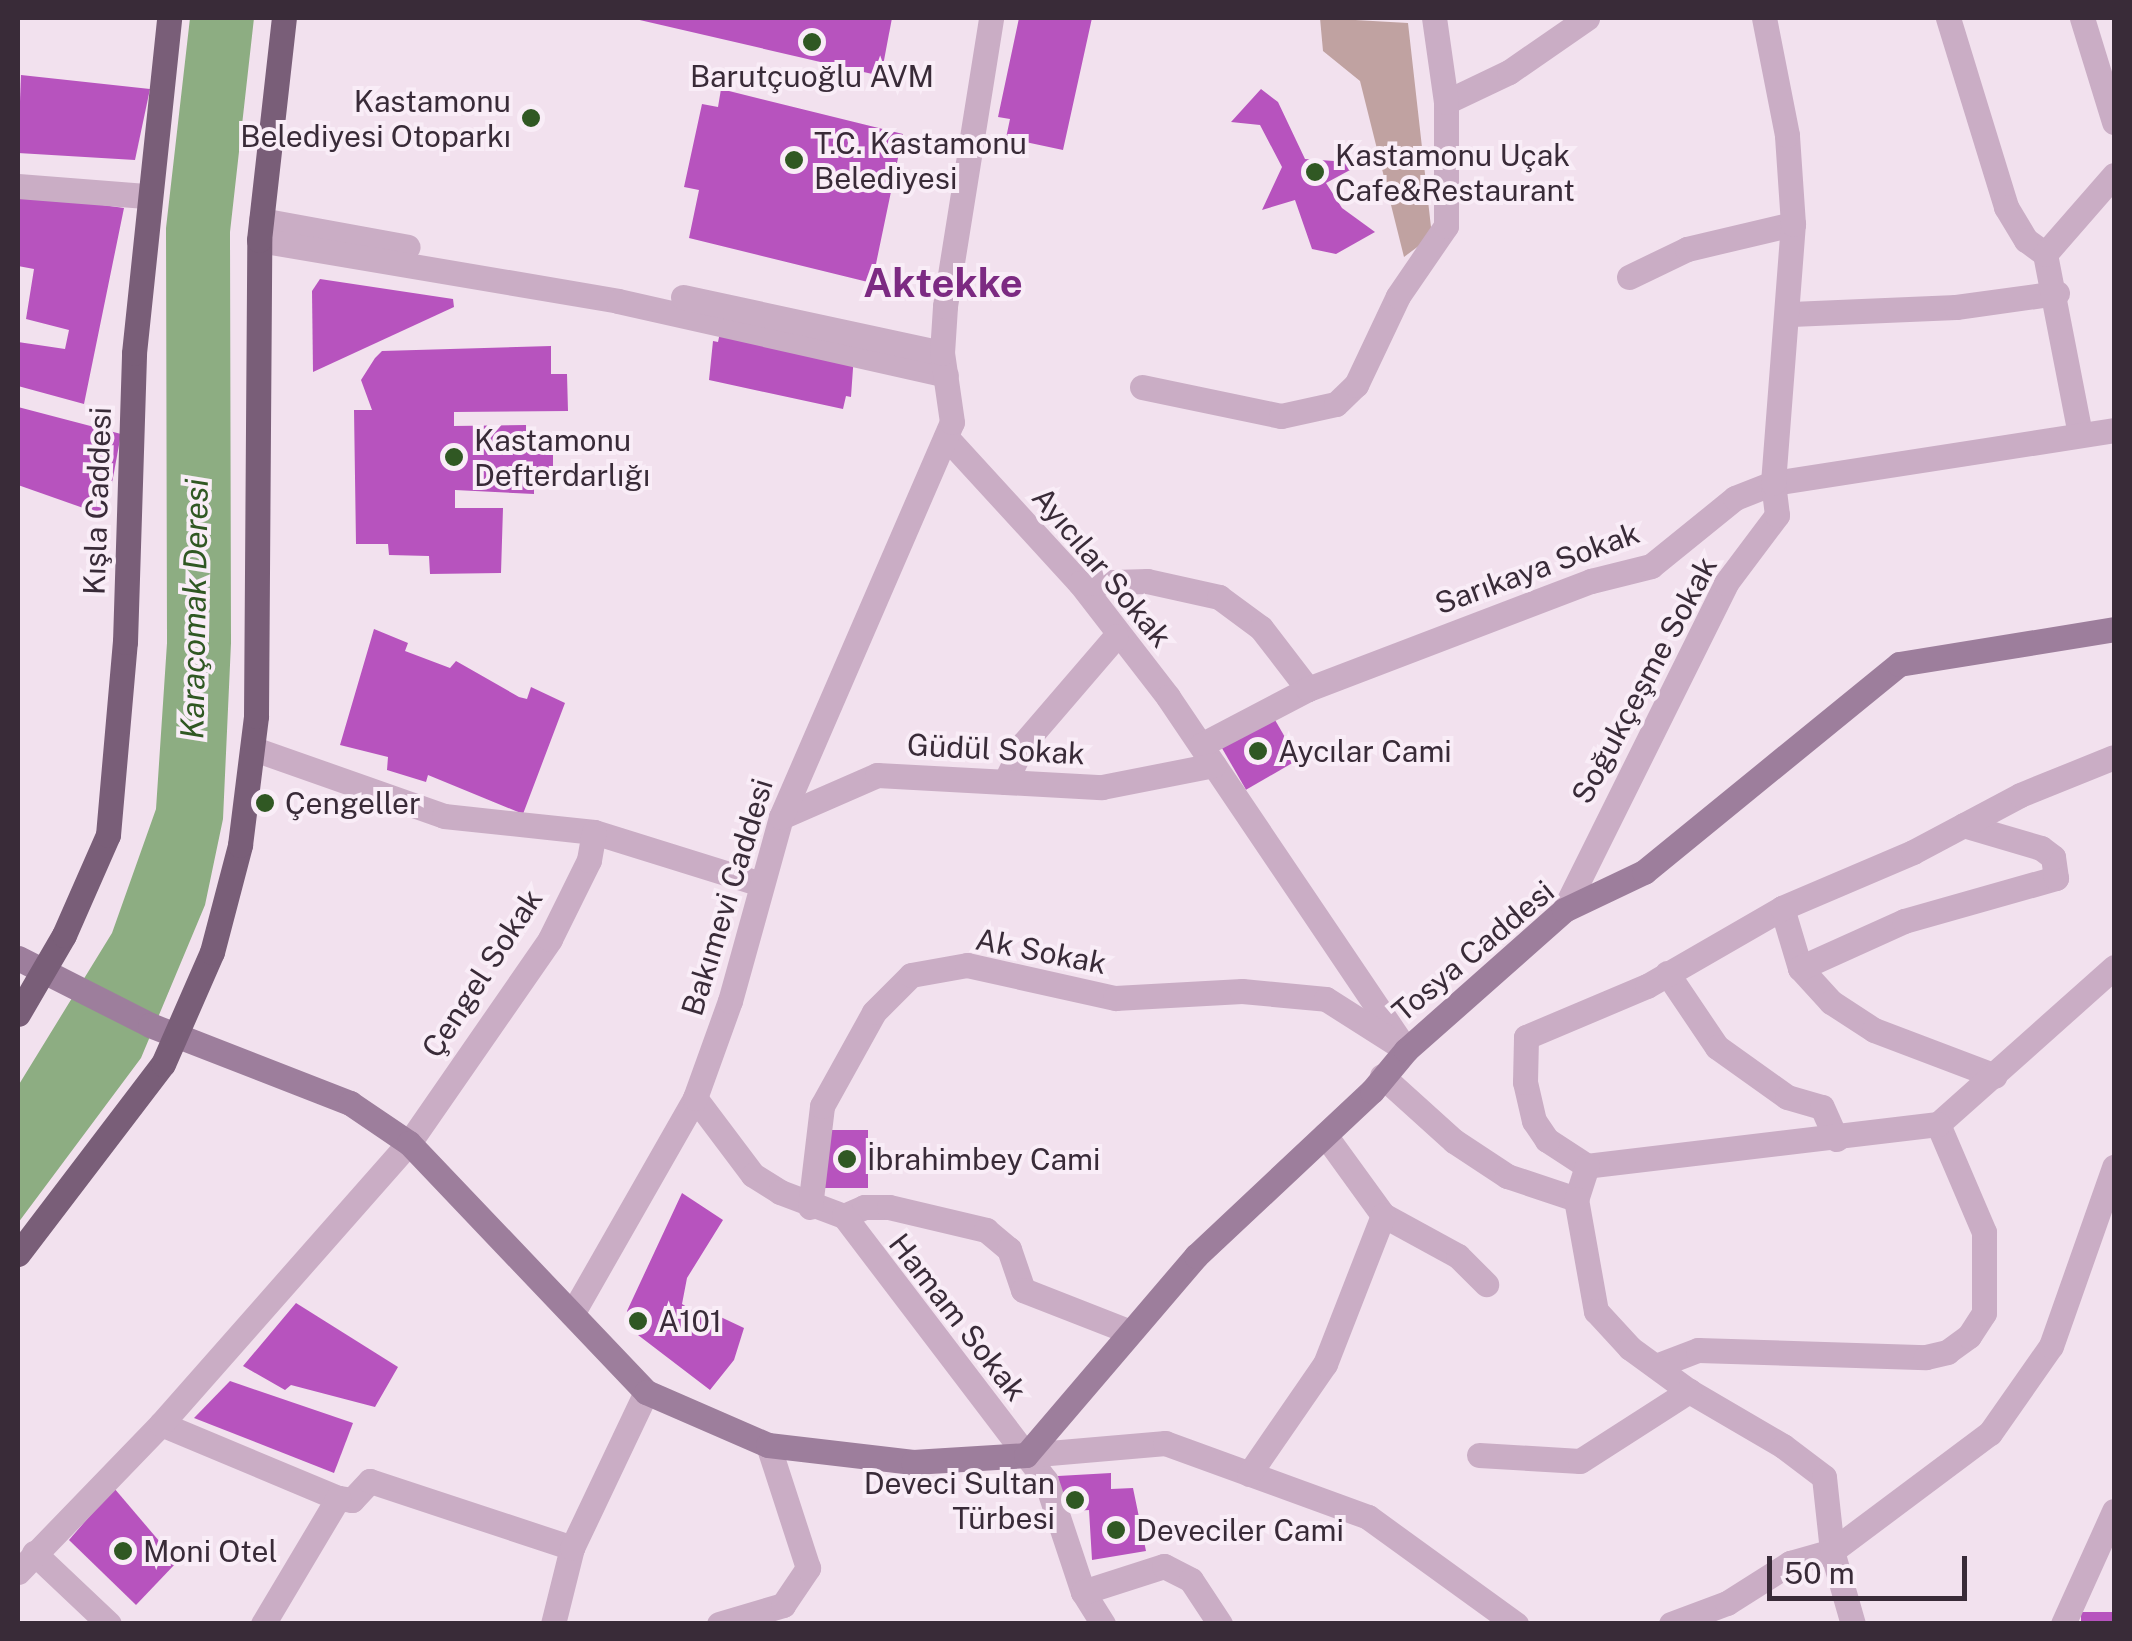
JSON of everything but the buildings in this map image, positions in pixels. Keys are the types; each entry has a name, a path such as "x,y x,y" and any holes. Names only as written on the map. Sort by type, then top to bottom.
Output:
{"main road":[{"name":"Kışla Caddesi","path":"18,1014 44,973 108,835 125,642 146,196 169,18"},
{"path":"18,1254 100,1154 178,1035 226,906 254,749 260,230 284,18"},
{"name":"Tosya Caddesi","path":"1026,1455 1196,1256 1326,1135 1406,1050 1488,984 1564,910 1644,872 1898,664 2114,629"},
{"path":"18,958 178,1035 350,1104 409,1143 646,1392 768,1445 913,1462 1026,1455"}],"street":[{"name":"Bakımevi Caddesi","path":"572,1314 695,1098 730,1001 781,818 952,422 944,364 962,180 991,18"},
{"path":"1142,387 1281,416 1336,404 1356,386 1398,296 1446,226 1446,102 1434,18"},
{"path":"1446,102 1508,72 1587,18"},
{"name":"Soğukçeşme Sokak","path":"1564,910 1726,583 1776,515 1773,483 1790,314 1792,224 1787,135 1764,18"},
{"path":"1948,18 2006,207 2026,240 2044,254 2057,293 2080,434"},
{"path":"2082,18 2114,122"},
{"path":"2044,254 2114,175"},
{"path":"18,186 146,196"},
{"path":"1628,276 1687,249 1792,224"},
{"path":"260,230 763,312 944,364"},
{"path":"1790,314 1956,306 2057,293"},
{"name":"Sarıkaya Sokak","path":"1308,689 1591,581 1650,566 1734,498 1773,483 2114,430"},
{"name":"Ayıcılar Sokak","path":"946,437 1080,583 1208,755 1406,1050"},
{"path":"1080,583 1147,581 1220,597 1261,628 1308,689 1208,755"},
{"path":"1005,782 1024,743 1116,636"},
{"path":"254,749 444,816 594,832 761,884"},
{"name":"Güdül Sokak","path":"781,818 877,776 1102,787 1208,755"},
{"path":"2114,758 1782,908 1666,973 1526,1036 1525,1082 1534,1121 1547,1140 1587,1166 1938,1124 2114,967"},
{"path":"1800,968 1904,920 2056,878 2053,857 2041,848 1962,826"},
{"name":"Çengel Sokak","path":"26,1563 161,1424 409,1143 550,939 589,860 594,832"},
{"path":"1782,908 1800,968 1831,1002 1874,1030 1995,1076"},
{"name":"Ak Sokak","path":"810,1206 822,1106 874,1012 911,975 968,965 1115,998 1242,991 1326,1000 1406,1050"},
{"path":"1666,973 1717,1047 1787,1097 1822,1107 1836,1139"},
{"path":"1382,1076 1454,1141 1507,1176 1576,1200"},
{"path":"695,1098 753,1175 810,1206 844,1216 864,1206 889,1207 986,1230 1010,1249 1024,1290 1130,1332"},
{"path":"1656,1366 1698,1350 1926,1356 1947,1352 1969,1336 1984,1313 1984,1232 1938,1124"},
{"path":"1326,1135 1383,1214 1458,1256 1486,1284"},
{"path":"1587,1166 1576,1200 1596,1311 1689,1391 1824,1478 1832,1550 1854,1624"},
{"path":"1671,1624 1726,1603 1790,1563 1832,1550 1990,1433 2051,1346 2114,1167"},
{"path":"1249,1474 1326,1364 1383,1214"},
{"name":"Hamam Sokak","path":"844,1216 1046,1481 1084,1592 1103,1624"},
{"path":"1479,1455 1580,1461 1689,1391"},
{"path":"553,1624 572,1548 646,1392"},
{"path":"161,1424 338,1498 352,1500 370,1482 572,1548"},
{"path":"1026,1455 1166,1443 1368,1517 1516,1624"},
{"path":"735,1622 783,1605 808,1568 768,1445"},
{"path":"263,1624 338,1498"},
{"path":"2062,1621 2114,1511"},
{"path":"26,1563 108,1624"},
{"path":"1084,1592 1164,1566 1191,1580 1220,1624"}],"shaded area":[{"path":"1320,18 1408,23 1432,236 1404,257 1360,81 1323,51"}],"water":[{"name":"Karaçomak Deresi","path":"190,18 254,18 230,232 231,643 223,819 205,905 141,1058 18,1223 18,1086 112,933 156,809 167,643 166,228"}],"place":[{"name":"Barutçuoğlu AVM","path":"812,42"},
{"name":"Kastamonu Belediyesi Otoparkı","path":"531,118"},
{"name":"T.C. Kastamonu Belediyesi","path":"794,160"},
{"name":"Kastamonu Uçak Cafe&Restaurant","path":"1315,172"},
{"name":"Kastamonu Defterdarlığı","path":"454,457"},
{"name":"Aycılar Cami","path":"1258,751"},
{"name":"Çengeller","path":"265,803"},
{"name":"İbrahimbey Cami","path":"847,1159"},
{"name":"A101","path":"638,1321"},
{"name":"Deveci Sultan Türbesi","path":"1075,1500"},
{"name":"Deveciler Cami","path":"1116,1530"},
{"name":"Moni Otel","path":"123,1551"}],"district":[{"name":"Aktekke","path":"943,283"}]}
